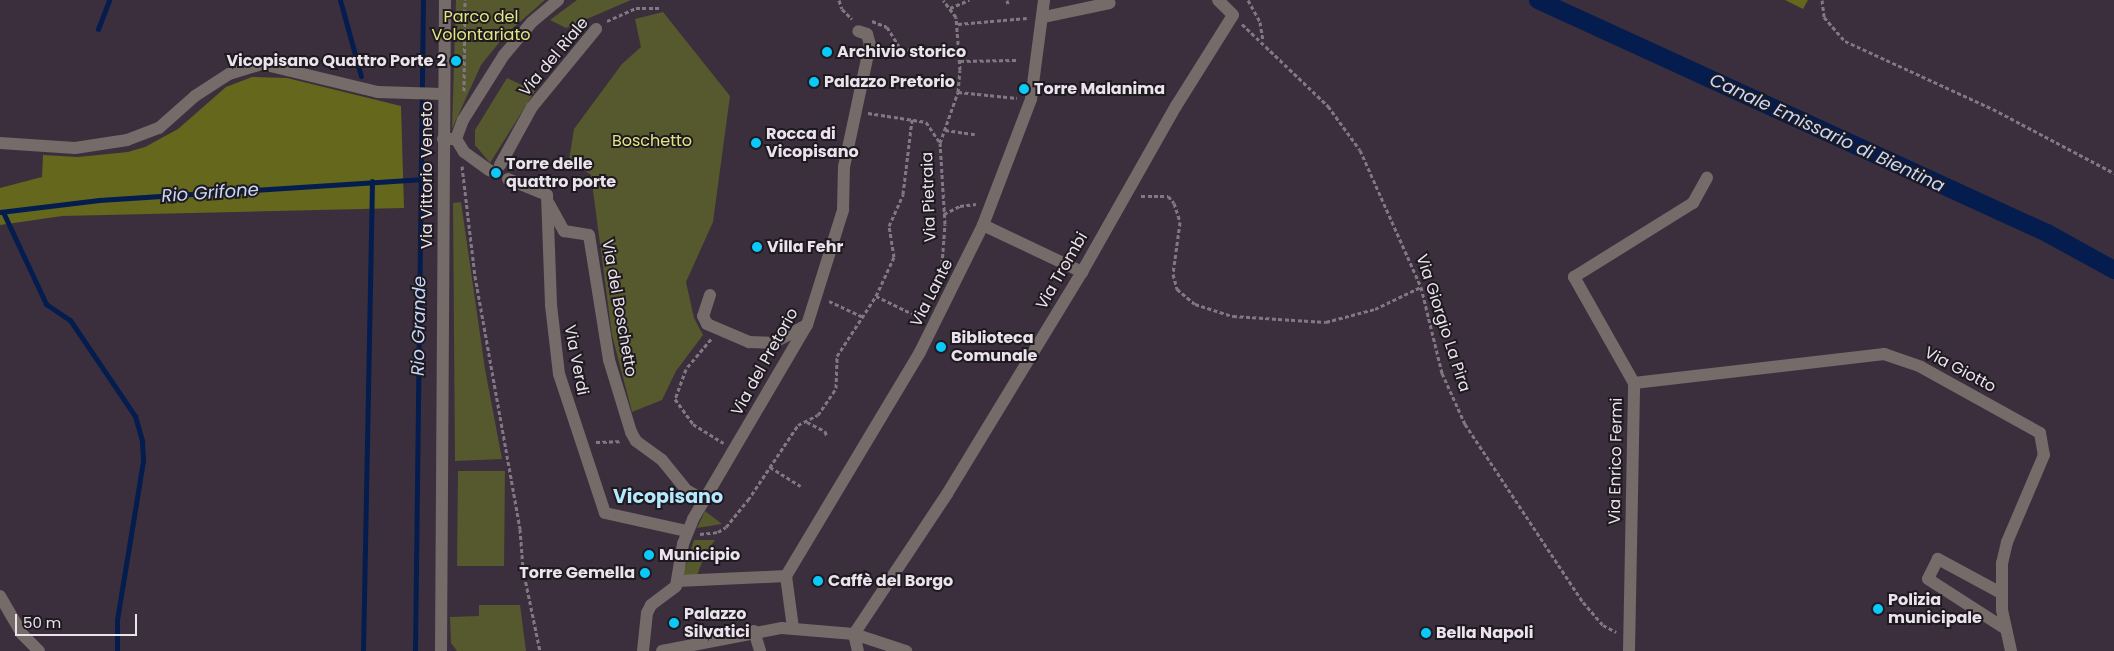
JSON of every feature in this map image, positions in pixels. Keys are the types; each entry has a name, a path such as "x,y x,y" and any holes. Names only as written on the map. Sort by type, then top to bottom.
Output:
{"street":[{"name":"Via Vittorio Veneto","path":"441,651 450,139 443,94 445,0"},
{"path":"464,152 450,139 518,38 558,0"},
{"name":"Via Lante","path":"786,576 934,325 983,225 1031,99 1044,16 1044,0"},
{"path":"1218,0 1233,15"},
{"path":"1044,16 1110,2"},
{"name":"Via Trombi","path":"854,634 913,549 1082,272 1123,196 1233,15"},
{"name":"Via del Pretorio","path":"677,581 687,531 808,323 843,210 845,159 868,59 869,39 866,32 855,27"},
{"name":"Via del Riale","path":"464,152 494,167 532,107 596,29"},
{"path":"0,143 75,148 102,146 127,140 159,128 195,96 229,74 262,64 378,92 443,94"},
{"name":"Via Enrico Fermi","path":"1629,646 1634,383 1574,277 1693,203 1707,178"},
{"path":"508,179 547,195 549,204"},
{"name":"Via del Boschetto","path":"549,204 564,231 589,235 609,360 627,424 636,441 662,460 686,490 704,500"},
{"name":"Via Verdi","path":"549,204 554,341 559,374 605,513 687,531"},
{"path":"983,225 1082,272"},
{"path":"710,295 703,316 707,324 719,331 761,345 780,341 808,323"},
{"name":"Via Giotto","path":"1634,383 1884,354 1922,367 2024,422 2040,433 2044,455 2007,542 2002,563 2001,593 2011,651"},
{"path":"2001,593 1938,559 1928,579 2006,629"},
{"path":"643,651 651,605 671,591 677,581 786,576 793,628"},
{"path":"0,596 33,651"},
{"path":"662,651 754,631 793,628 854,634 906,651"},
{"path":"754,631 760,651"},
{"path":"22,634 39,651"},
{"path":"854,634 858,651"}],"path":[{"path":"463,120 465,0"},
{"path":"839,0 855,27"},
{"name":"Via Pietraia","path":"941,280 944,214 940,143 958,92 960,61 958,24 950,8 943,0"},
{"path":"950,8 969,0"},
{"path":"1248,0 1260,22 1263,42"},
{"path":"1822,0 1824,18 1845,42 1993,109 2114,173"},
{"name":"Via del Riale","path":"596,29 636,8 661,8"},
{"name":"Via Giorgio La Pira","path":"1233,15 1328,106 1360,150 1421,287 1442,373 1465,424 1583,602 1603,625 1629,646"},
{"path":"958,24 1026,18"},
{"path":"867,21 880,22 887,27 901,49 960,50"},
{"path":"960,61 1016,60"},
{"path":"958,92 1010,97"},
{"path":"876,114 928,123 940,143"},
{"path":"687,531 710,534 726,527 798,425 818,415 836,388 836,356 876,296 894,257 889,226 903,194 912,120"},
{"path":"945,130 974,134"},
{"path":"464,152 461,170 475,276 520,529 523,569 540,651"},
{"path":"1123,196 1168,196 1174,203 1180,222 1173,274 1178,289 1195,304 1233,316 1326,322 1375,309 1421,287"},
{"path":"944,214 971,203 982,206"},
{"path":"876,296 934,325"},
{"path":"808,323 816,316 824,302 830,301 863,317"},
{"path":"719,331 686,369 675,399 693,424 734,451"},
{"path":"806,422 824,431 826,437"},
{"path":"581,442 636,441"},
{"path":"770,467 800,486"}],"green space":[{"name":"Parco del Volontariato","path":"456,0 545,0 506,34 481,65 452,129"},
{"path":"577,0 631,0 566,28 550,20"},
{"name":"Boschetto","path":"663,12 730,96 713,222 686,282 694,318 703,335 676,371 662,400 632,412 612,335 591,175 569,160 574,129 622,64 641,47 635,19"},
{"path":"507,78 535,91 490,163 475,145 475,130"},
{"path":"461,202 485,369 502,459 455,461 453,203"},
{"path":"458,471 505,471 504,566 457,566"},
{"path":"705,511 722,524 697,528"},
{"path":"694,540 715,540 705,554 696,578 683,574"},
{"path":"479,605 520,605 526,651 457,651 451,643 450,617 479,616"}],"shaded area":[{"path":"1785,0 1808,0 1803,9"},
{"path":"252,77 287,78 401,106 404,208 62,216 0,225 0,188 42,177 43,155 78,157 128,152 145,147 178,129 226,87"}],"waterway":[{"path":"98,29 109,0"},
{"path":"340,0 361,76"},
{"name":"Rio Grande","path":"415,651 423,0"},
{"name":"Canale Emissario di Bientina","path":"1538,0 2047,233 2114,270"},
{"name":"Rio Grifone","path":"0,212 99,200 420,179"},
{"path":"363,651 372,181"},
{"path":"3,212 46,304 70,320 135,416 142,441 143,461 117,620 117,651"}],"tunnel":[{"path":"489,170 508,179"}],"place":[{"name":"Archivio storico","path":"827,52"},
{"name":"Vicopisano Quattro Porte 2","path":"456,61"},
{"name":"Palazzo Pretorio","path":"814,82"},
{"name":"Torre Malanima","path":"1024,89"},
{"name":"Rocca di Vicopisano","path":"756,143"},
{"name":"Torre delle quattro porte","path":"496,173"},
{"name":"Villa Fehr","path":"757,247"},
{"name":"Biblioteca Comunale","path":"941,347"},
{"name":"Municipio","path":"649,555"},
{"name":"Torre Gemella","path":"645,573"},
{"name":"Caffè del Borgo","path":"818,581"},
{"name":"Polizia municipale","path":"1878,609"},
{"name":"Palazzo Silvatici","path":"674,623"},
{"name":"Bella Napoli","path":"1426,633"}],"district":[{"name":"Vicopisano","path":"668,497"}]}
